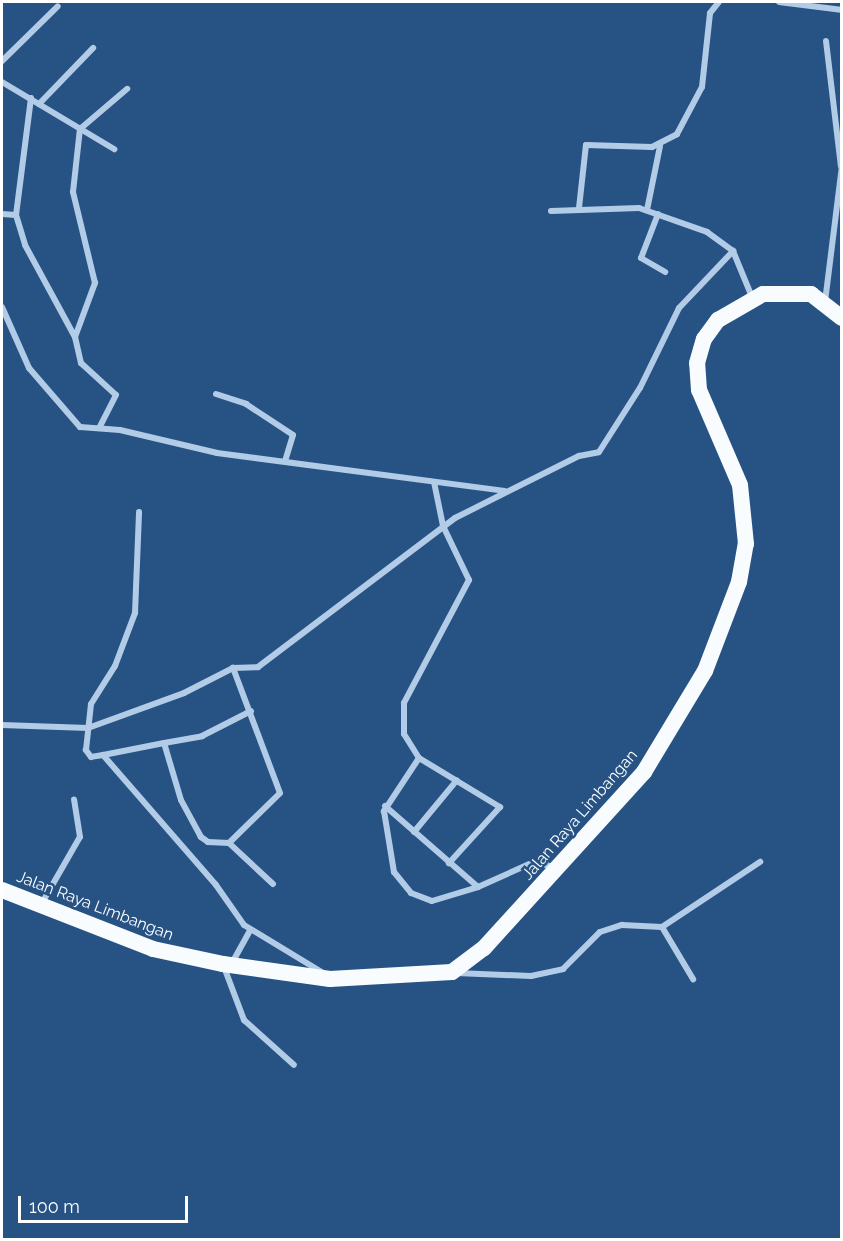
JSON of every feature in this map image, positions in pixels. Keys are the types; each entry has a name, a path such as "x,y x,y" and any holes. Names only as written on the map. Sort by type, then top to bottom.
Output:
{"highway":[{"name":"Jalan Raya Limbangan","path":"2,890 42,903 153,949 227,964 330,979 453,972 484,948 644,772 679,721 740,582 746,544 742,496 699,390 697,369 704,339 718,320 753,297 796,292 825,303 842,318"}],"street":[{"path":"579,208 586,145 660,146 677,134 702,87 710,13 719,2"},
{"path":"779,2 842,10"},
{"path":"2,61 58,6"},
{"path":"825,303 842,166 826,41"},
{"path":"39,104 93,48"},
{"path":"2,82 114,149"},
{"path":"75,337 95,283 73,192 80,129 127,89"},
{"path":"31,98 16,215 25,245 75,337 83,366 116,395 99,428"},
{"path":"647,210 660,146"},
{"path":"551,211 579,208 647,210 719,237 733,251 753,297"},
{"path":"2,214 16,215"},
{"path":"658,214 640,258 665,272"},
{"path":"2,725 88,728 184,693 233,668 258,667 443,526 505,492 607,444 678,308 733,251"},
{"path":"2,307 29,368 49,396 77,425 217,453 505,492"},
{"path":"216,394 246,404 293,435 285,461"},
{"path":"434,482 443,526 468,580 403,708 405,734 419,758 500,807 449,863"},
{"path":"139,512 135,613 115,666 91,704 87,754 103,755 202,736 252,711"},
{"path":"229,843 279,796 252,711 233,668"},
{"path":"164,743 181,800 201,837 208,842 229,843 273,884"},
{"path":"103,755 250,930 302,956 330,979"},
{"path":"419,758 385,806 394,872 411,893 438,902 534,862 558,869"},
{"path":"414,832 457,780"},
{"path":"42,903 80,837 74,799"},
{"path":"385,806 478,887"},
{"path":"453,972 545,974 563,969 600,932 622,925 662,927 760,862"},
{"path":"662,927 693,979"},
{"path":"250,930 227,964 244,1020 294,1065"}]}
